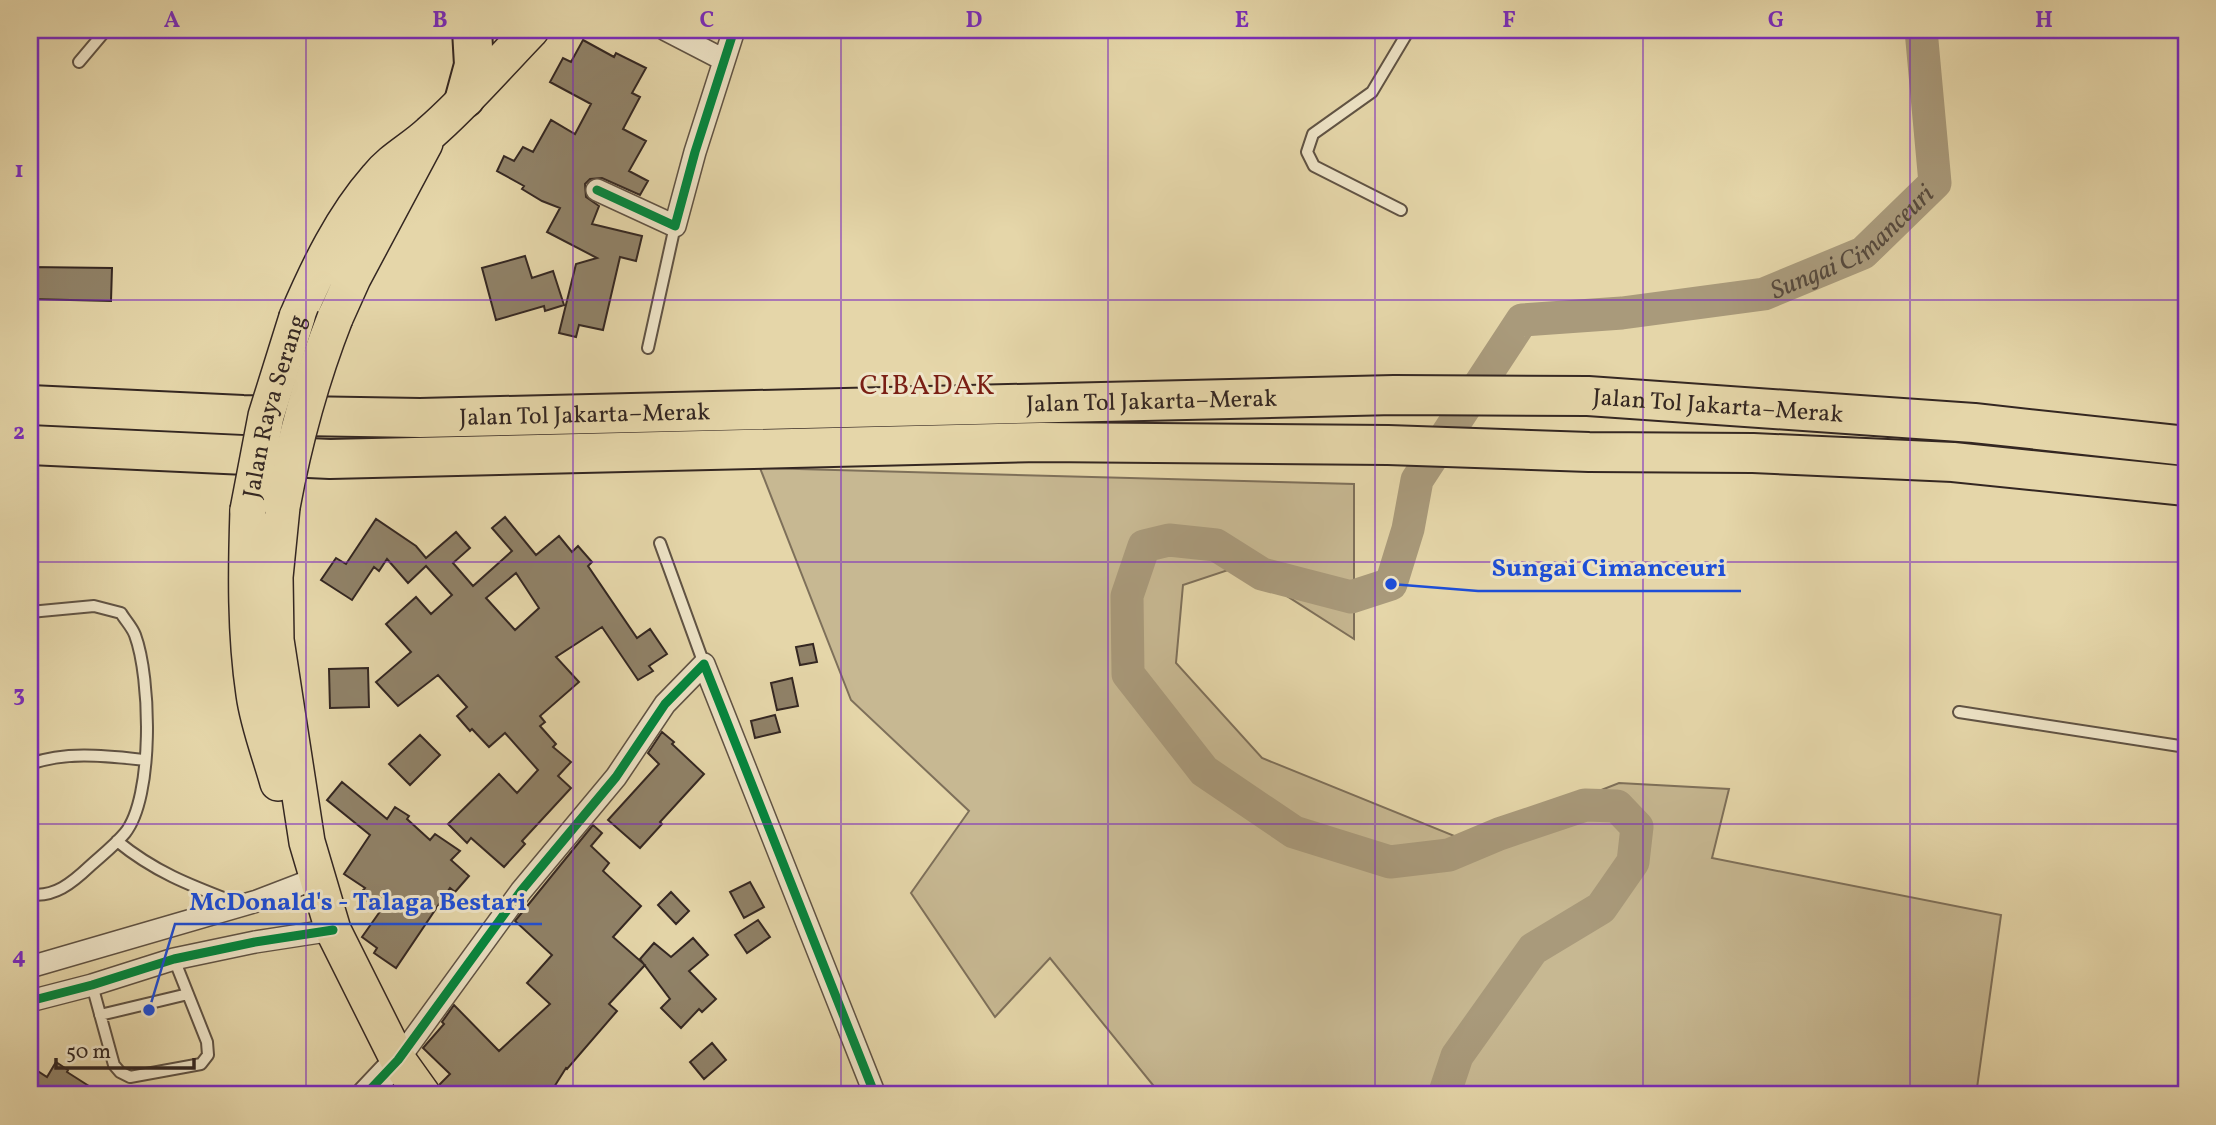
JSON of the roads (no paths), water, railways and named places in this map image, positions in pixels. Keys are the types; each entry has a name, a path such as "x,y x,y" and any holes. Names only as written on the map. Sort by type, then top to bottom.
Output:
{"highway":[{"path":"465,98 474,65 472,30"},
{"name":"Jalan Raya Serang","path":"265,509 267,416 297,317 313,280 344,224 377,177 402,153 430,134 531,30"},
{"name":"Jalan Raya Serang","path":"423,1095 398,1060 333,930 307,842 282,799 254,697 246,575 265,509 289,468 317,365 335,317 430,134"},
{"name":"Jalan Tol Jakarta–Merak","path":"30,405 243,415 420,418 1394,395 1588,396 1974,423 2186,446"},
{"name":"Jalan Tol Jakarta–Merak","path":"30,445 330,459 1041,442 1388,445 1589,452 1754,453 1953,462 2186,486"}],"street":[{"path":"666,30 724,60"},
{"path":"597,190 675,226 695,152 734,30"},
{"path":"365,1095 398,1060 521,891 616,777 665,704 704,664 875,1095"},
{"path":"30,967 242,905 317,878"},
{"path":"219,911 230,948"},
{"path":"30,1001 174,959 333,930"}],"lane":[{"path":"79,62 106,30"},
{"path":"1401,210 1314,166 1307,152 1313,134 1372,92 1409,30"},
{"path":"648,348 675,226"},
{"path":"660,543 704,664"},
{"path":"30,612 94,606 121,613 135,634 144,681 148,731 137,809 125,833 81,875 61,889 44,896 30,894"},
{"path":"1959,712 2186,747"},
{"path":"30,764 60,756 92,754 145,760"},
{"path":"117,841 137,858 164,874 242,905"},
{"path":"92,985 114,1065 120,1072 127,1076 201,1063 208,1055 207,1042 174,959"},
{"path":"100,1015 188,994"}],"waterway":[{"name":"Sungai Cimanceuri","path":"1444,1095 1457,1056 1533,949 1601,908 1633,862 1637,827 1617,806 1585,805 1499,834 1449,855 1390,862 1294,832 1204,771 1128,674 1127,596 1144,546 1169,540 1216,545 1262,574 1351,597 1391,584 1408,529 1417,480 1522,320 1622,313 1764,294 1863,253 1935,183 1921,30"}],"place":[{"name":"Sungai Cimanceuri","path":"1391,584"},
{"name":"McDonald's - Talaga Bestari","path":"149,1010"}],"district":[{"name":"CIBADAK","path":"928,384"}]}
